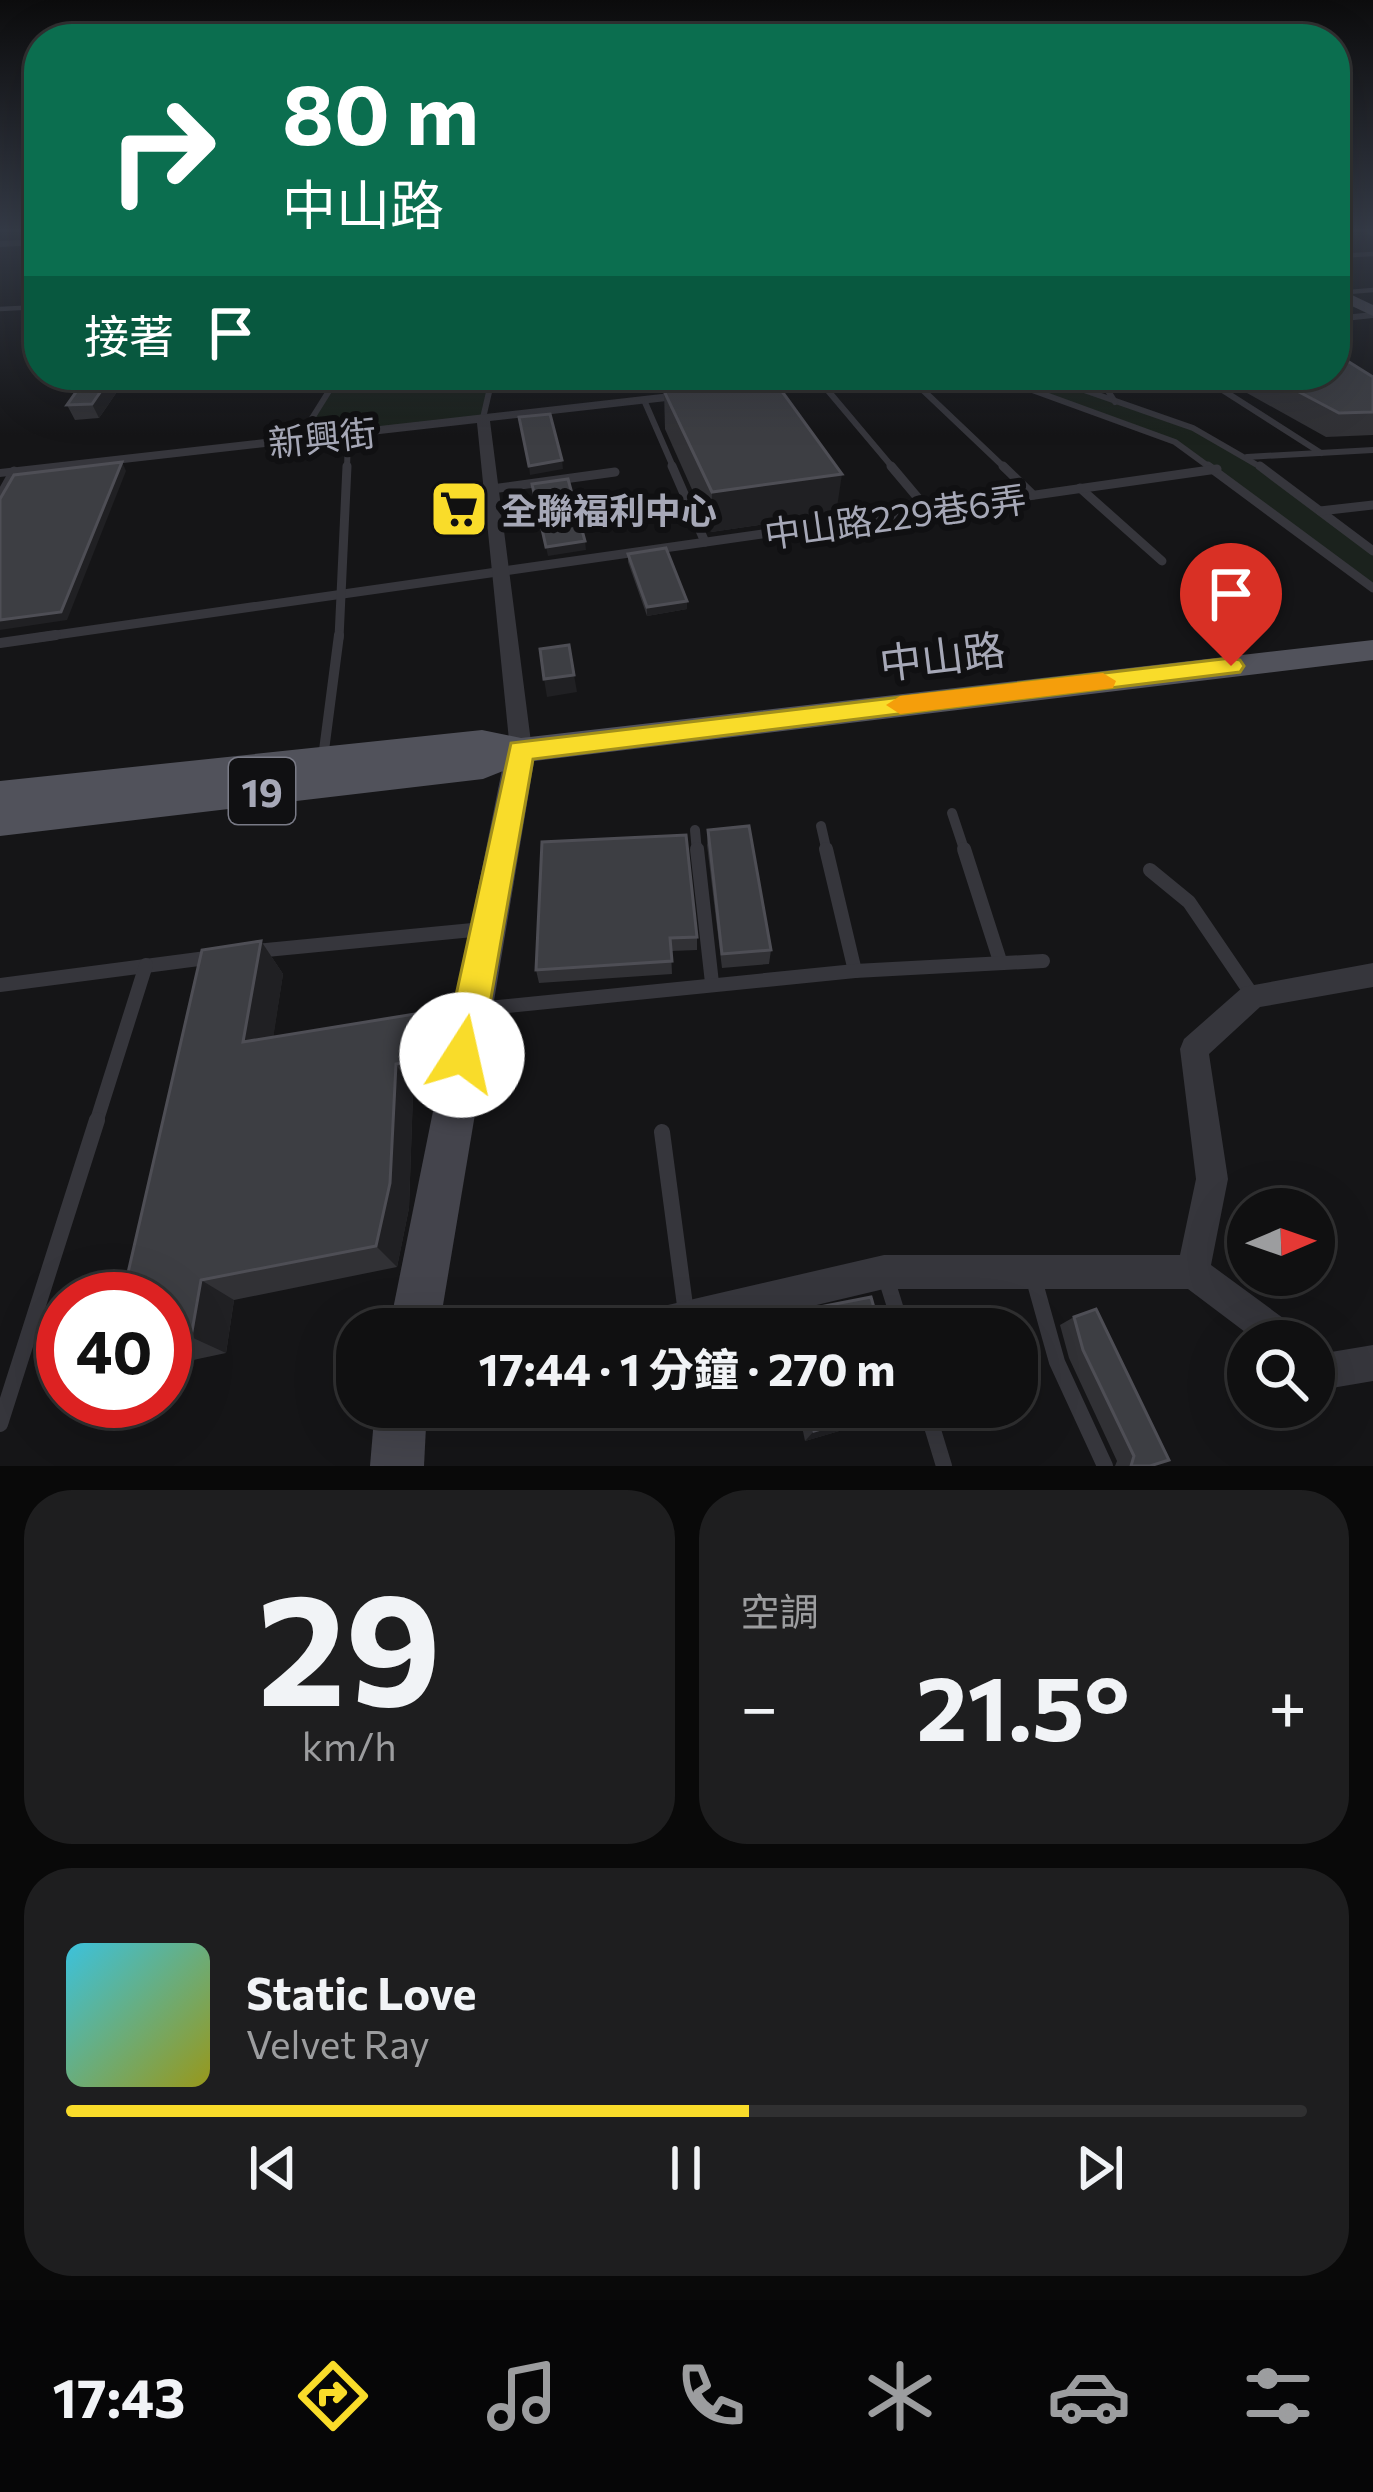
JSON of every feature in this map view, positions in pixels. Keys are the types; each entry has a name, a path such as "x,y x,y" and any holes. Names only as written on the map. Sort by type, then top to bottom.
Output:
{"main road":[{"name":"中山路","path":"0,822 483,766 520,750 1373,650"},
{"name":"中山路","path":"0,795 482,742 520,750"}],"street":[{"name":"新興街","path":"7,472 709,392"},
{"path":"417,1308 520,750 483,418"},
{"path":"1193,1272 1212,1179 1194,1049 1253,996 1373,976"},
{"path":"723,1308 884,1272 1193,1272 1258,1320"},
{"path":"1335,1369 1373,1363"},
{"path":"398,1466 400,1428"}],"lane":[{"path":"299,439 330,390"},
{"path":"483,418 490,390"},
{"path":"826,390 928,510"},
{"path":"924,390 1033,495"},
{"path":"1032,390 1175,442 1373,588"},
{"path":"1082,390 1193,428 1247,458 1373,551"},
{"path":"1107,390 1115,402"},
{"path":"1224,390 1322,453"},
{"path":"644,400 705,542"},
{"path":"323,759 344,597 348,433"},
{"path":"1247,458 1373,451"},
{"name":"中山路229巷6弄","path":"0,643 1217,469"},
{"path":"0,496 7,472"},
{"path":"492,490 615,472"},
{"path":"1080,488 1162,561"},
{"path":"1320,511 1373,505"},
{"path":"952,813 1000,961"},
{"path":"821,826 855,971"},
{"path":"695,830 712,983"},
{"path":"1150,871 1189,902 1253,996"},
{"path":"0,985 386,935 486,929"},
{"path":"470,1010 712,983 1043,961"},
{"path":"0,1424 146,965"},
{"path":"662,1132 686,1308"},
{"path":"884,1272 895,1308"},
{"path":"1032,1273 1058,1363 1105,1466"},
{"path":"932,1428 944,1466"}],"shaded area":[{"path":"330,390 490,390 483,418 299,439"},
{"path":"1032,390 1084,390 1193,428 1247,457 1373,551 1373,588 1175,442"}],"building":[{"path":"1350,363 1373,377 1373,412 1339,413 1295,390 1350,390"},
{"path":"78,390 102,390 92,404 67,405"},
{"path":"781,390 842,474 712,492 664,391"},
{"path":"550,414 562,460 529,466 519,417"},
{"path":"122,462 61,612 0,620 0,499 14,475"},
{"path":"568,479 585,541 546,547 532,484"},
{"path":"666,548 687,601 647,607 628,554"},
{"path":"569,645 574,675 544,679 540,649"},
{"path":"749,826 771,950 722,954 708,830"},
{"path":"686,835 697,937 670,938 672,961 536,970 542,842"},
{"path":"261,941 243,1042 427,1012 417,1060 396,1064 390,1183 376,1246 201,1280 192,1331 192,1272 128,1272 202,950"},
{"path":"871,1297 874,1308 815,1308"},
{"path":"1096,1309 1169,1460 1131,1466 1134,1456 1083,1350 1074,1317"}],"slow traffic":[{"path":"900,705 1103,681"}],"place":[{"name":"全聯福利中心","path":"459,509"}],"route":[{"path":"462,1055 520,750 1231,666"}]}
